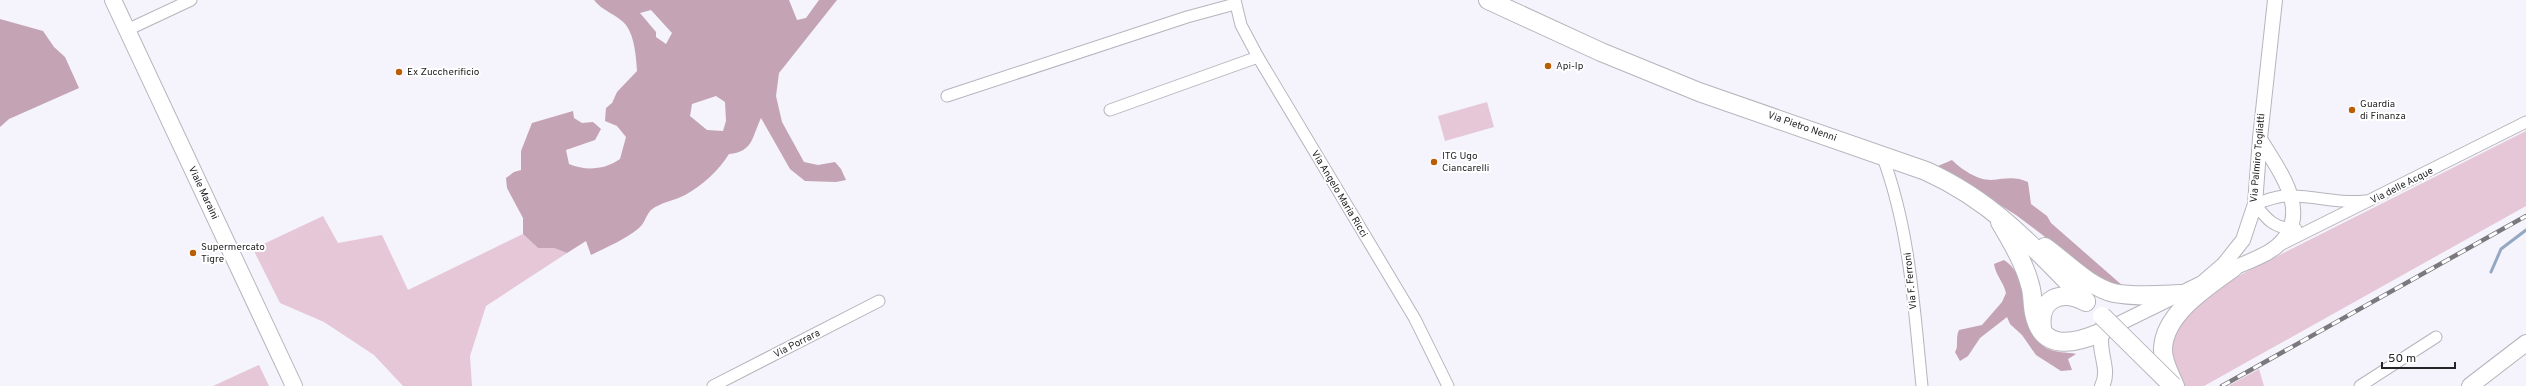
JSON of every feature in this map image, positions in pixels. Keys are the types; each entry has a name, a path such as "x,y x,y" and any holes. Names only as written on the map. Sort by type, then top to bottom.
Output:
{"main road":[{"name":"Viale Maraini","path":"113,0 294,386"},
{"name":"Via Pietro Nenni","path":"1488,0 1601,52 1699,92 1910,165 1950,182 1994,211 2020,232 2086,301"},
{"path":"1994,211 2024,266 2031,287 2034,313 2042,331 2052,340 2067,343 2102,324"},
{"path":"2020,232 2103,288 2126,294 2179,294"},
{"path":"2174,386 2164,361 2163,348 2166,334 2184,309 2204,289 2233,268"},
{"path":"2042,331 2041,314 2048,302 2064,296 2073,296 2086,301 2102,324 2174,386"},
{"path":"2470,386 2526,344"}],"street":[{"path":"127,30 191,0"},
{"name":"Via Palmiro Togliatti","path":"2102,324 2179,294 2202,283 2224,264 2243,240 2255,204 2260,138 2275,0"},
{"path":"947,96 1236,2"},
{"name":"Via Angelo Maria Ricci","path":"1236,2 1240,25 1415,318 1448,386"},
{"path":"1110,110 1258,57"},
{"name":"Via delle Acque","path":"2276,247 2374,200 2526,122"},
{"path":"2202,283 2276,247 2289,229 2293,219 2292,196 2260,138"},
{"name":"Via F. Ferroni","path":"1882,155 1891,178 1908,251 1922,386"},
{"path":"1891,178 1901,168 1910,165"},
{"path":"2315,228 2289,229 2273,225 2255,204 2275,197 2292,196 2335,202 2374,200"},
{"name":"Via Porrara","path":"713,386 879,301"},
{"path":"2102,324 2100,348 2106,371 2102,386"},
{"path":"2360,386 2436,337"}],"shaded area":[{"path":"594,0 789,0 797,20 806,18 819,0 837,0 779,73 776,96 782,122 804,162 818,165 835,162 841,169 846,180 836,182 805,181 790,169 761,118 751,142 747,147 737,153 729,154 710,177 698,187 681,197 659,205 651,210 641,226 622,239 591,255 586,241 567,253 554,248 538,248 523,234 523,218 507,188 506,178 514,172 521,170 521,151 532,123 573,111 574,118 582,123 593,122 601,129 595,140 566,150 569,164 582,168 601,167 614,163 620,159 626,137 617,126 605,121 606,108 612,103 617,92 637,71 633,41 626,25 619,18 597,4","holes":["651,10 672,33 666,44 656,37 656,32 640,13","716,96 725,102 726,121 723,131 707,130 690,116 692,104"]},
{"path":"0,19 43,31 54,47 65,57 79,88 9,119 0,127"},
{"path":"1487,102 1494,127 1445,141 1438,116"},
{"path":"2526,131 2526,206 2204,386 2184,386 2172,357 2172,345 2182,323 2209,295 2228,281"},
{"path":"1952,160 1975,176 1986,180 2014,178 2028,182 2031,204 2047,216 2051,223 2123,286 2106,283 2016,215 1938,166"},
{"path":"323,216 338,243 382,235 408,290 523,234 538,248 554,248 567,253 486,306 470,356 472,386 403,386 374,355 324,322 280,303 253,249"},
{"path":"2004,260 2013,268 2019,279 2031,329 2037,340 2050,350 2076,354 2068,359 2072,370 2061,371 2036,355 2022,335 2010,324 2007,317 1980,338 1968,356 1960,361 1955,352 1959,330 1982,325 2002,302 2006,293 1996,272 1994,264"},
{"path":"259,365 269,386 213,386"},
{"path":"2259,369 2264,386 2228,386"}],"waterway":[{"path":"2491,272 2501,249 2526,230"}],"railway":[{"path":"2222,386 2526,216"}],"place":[{"name":"Api-Ip","path":"1548,66"},
{"name":"Ex Zuccherificio","path":"399,72"},
{"name":"Guardia di Finanza","path":"2352,110"},
{"name":"ITG Ugo Ciancarelli","path":"1434,162"},
{"name":"Supermercato Tigre","path":"193,253"}]}
